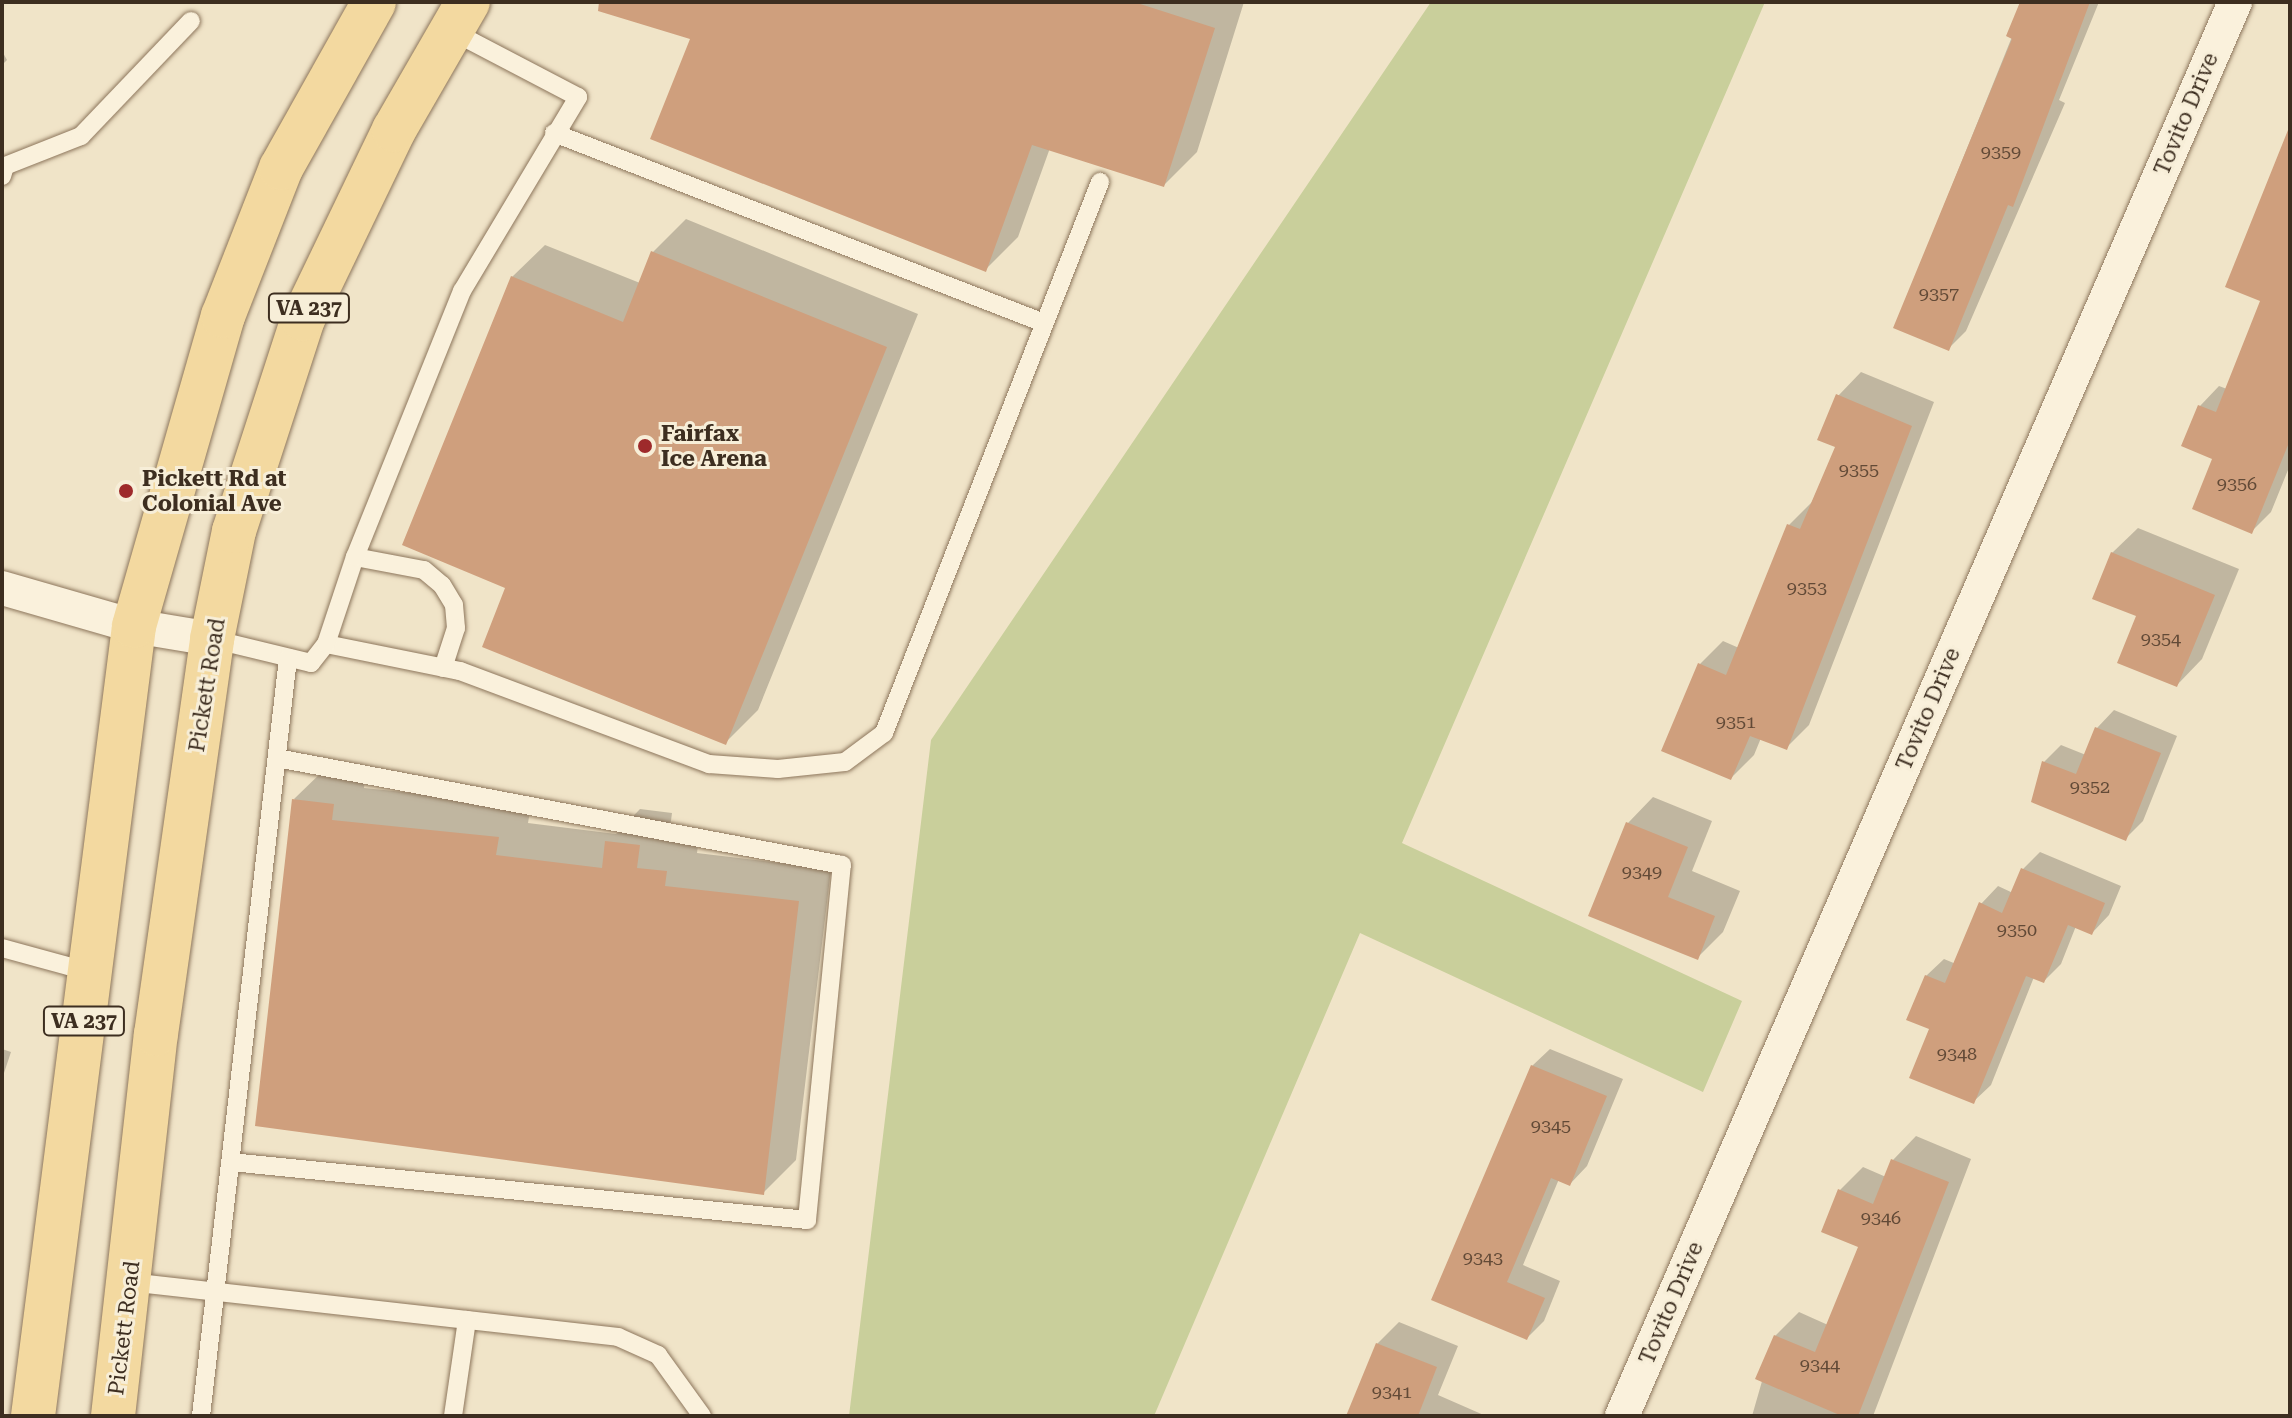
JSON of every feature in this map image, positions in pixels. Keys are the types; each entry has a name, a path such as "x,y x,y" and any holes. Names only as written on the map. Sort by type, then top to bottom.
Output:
{"main road":[{"name":"VA 237","path":"33,1416 134,626 240,272 281,168 374,2"},
{"name":"Pickett Road","path":"113,1416 156,1034 212,639 234,531 303,319 394,130 459,16"}],"street":[{"name":"Tovito Drive","path":"1622,1416 2235,2"},
{"path":"2,588 134,626 212,639"}],"lane":[{"path":"212,639 311,663 326,644 355,557 462,291 578,97 459,16"},
{"path":"2,176 5,166 81,136 191,21"},
{"path":"554,133 1044,323"},
{"path":"326,644 443,668 709,764 778,769 845,762 884,733 1100,182"},
{"path":"355,557 424,570 442,585 454,605 456,628 443,668"},
{"path":"201,1416 288,658"},
{"path":"231,1162 807,1220 842,865 277,758"},
{"path":"2,948 90,972"},
{"path":"129,1282 618,1337 658,1355 702,1416"},
{"path":"453,1416 467,1320"}],"green space":[{"path":"1431,2 1765,2 1402,843 1742,1001 1703,1092 1360,933 1154,1416 849,1416 931,740"}],"building":[{"path":"599,2 1134,2 1215,28 1164,187 1032,145 986,272 650,139 690,39 598,11"},
{"path":"2020,2 2090,2 2013,207 2008,205 1949,351 1893,328 2012,39 2006,36"},
{"path":"2288,130 2290,440 2252,534 2192,509 2212,459 2181,446 2198,405 2216,412 2260,301 2225,287"},
{"name":"Fairfax Ice Arena","path":"651,251 887,347 726,745 482,647 505,588 402,545 511,276 623,322"},
{"path":"1836,394 1912,426 1787,750 1750,736 1731,780 1661,751 1698,663 1726,675 1787,524 1800,529 1835,447 1817,440"},
{"path":"2111,552 2215,595 2177,687 2117,663 2136,616 2092,599"},
{"path":"2095,727 2161,753 2126,841 2031,802 2042,761 2076,774"},
{"path":"292,799 334,804 332,820 499,837 496,855 602,868 605,841 640,845 637,868 667,871 665,886 799,901 764,1195 255,1126"},
{"path":"1626,822 1688,847 1668,897 1715,916 1698,960 1588,916"},
{"path":"2021,868 2105,903 2092,935 2068,925 2044,983 2026,976 1974,1104 1909,1078 1929,1029 1906,1020 1925,975 1945,983 1979,902 2002,913"},
{"path":"1531,1065 1607,1096 1570,1186 1551,1178 1507,1282 1545,1298 1527,1340 1431,1300"},
{"path":"1891,1159 1949,1182 1858,1416 1842,1416 1755,1379 1774,1335 1815,1352 1858,1247 1821,1232 1838,1189 1873,1204"},
{"path":"1376,1343 1437,1367 1418,1416 1346,1416"}],"place":[{"name":"Fairfax Ice Arena","path":"645,446"},
{"name":"Pickett Rd at Colonial Ave","path":"126,491"}]}
